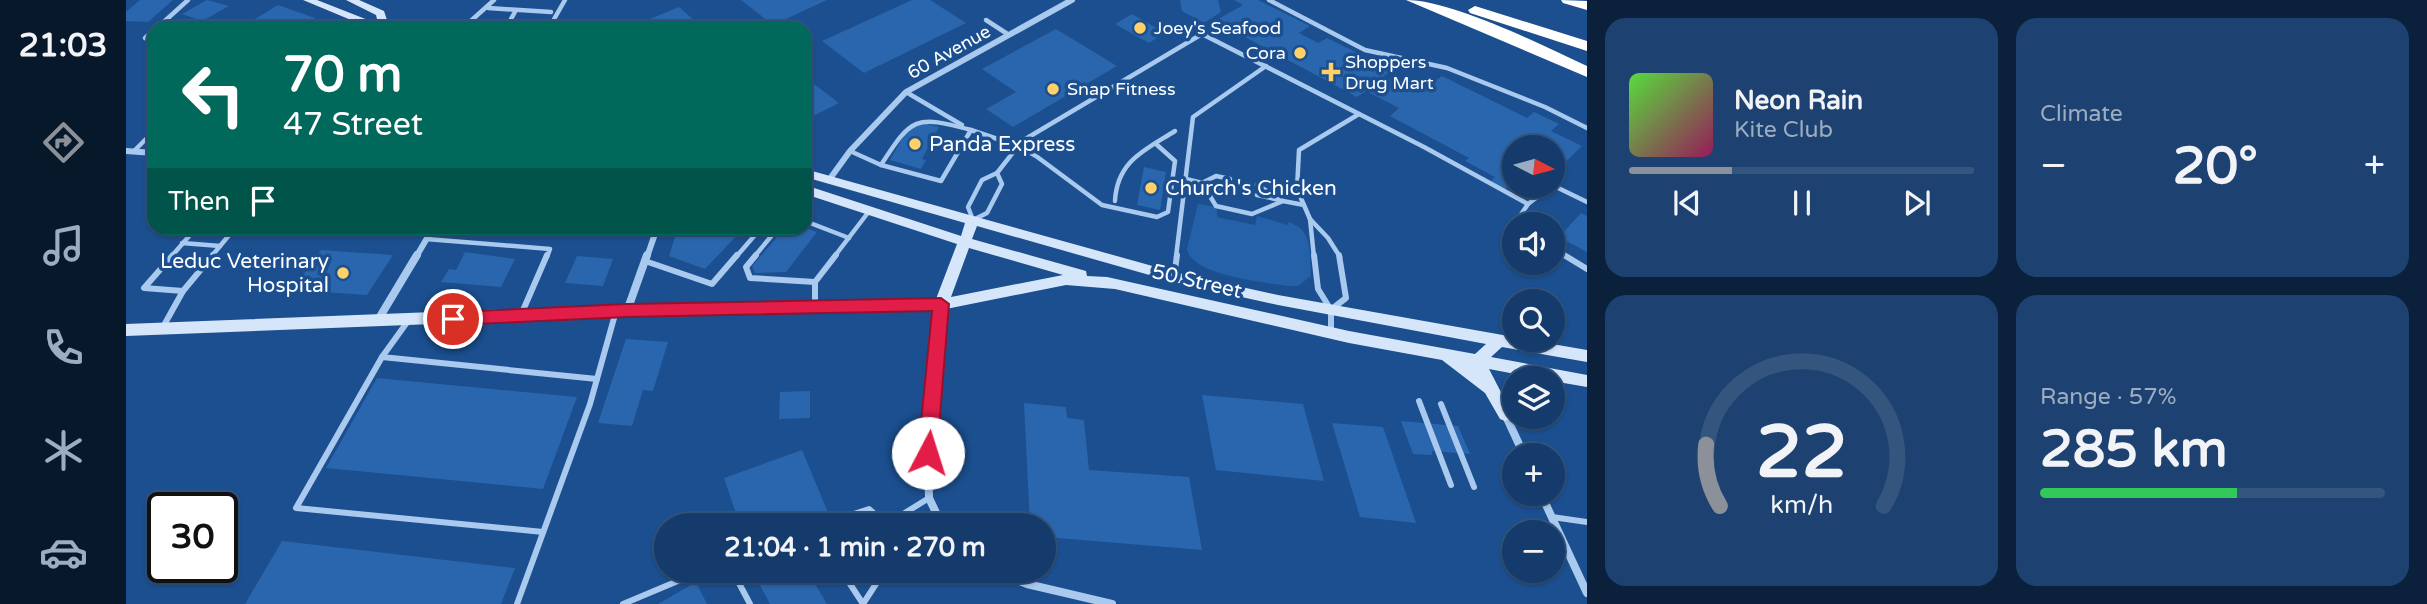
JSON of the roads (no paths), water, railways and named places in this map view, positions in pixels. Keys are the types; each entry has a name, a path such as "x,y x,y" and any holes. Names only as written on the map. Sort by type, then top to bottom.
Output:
{"highway":[{"path":"1413,0 1528,45 1587,72"},
{"path":"1447,0 1587,46"},
{"path":"1568,0 1587,6"}],"main road":[{"path":"308,0 324,2 363,21"},
{"path":"351,0 380,13 386,21"},
{"name":"50 Street","path":"812,175 1174,277 1331,310 1587,356"},
{"name":"50 Street","path":"812,191 964,242 1115,284 1331,333 1502,367"},
{"path":"941,304 972,220"},
{"path":"126,330 622,311 941,304 1066,280 1115,284"},
{"path":"1499,340 1478,361 1502,409"},
{"path":"1446,355 1490,388"},
{"name":"50 Street","path":"1565,379 1587,381"}],"street":[{"name":"60 Avenue","path":"829,180 850,152 906,92 1072,0"},
{"path":"376,322 429,235"},
{"path":"622,311 654,235"},
{"path":"936,513 929,498 928,453 941,304"},
{"path":"1547,506 1587,593"},
{"path":"1024,583 1112,604"}],"lane":[{"path":"164,21 188,0"},
{"path":"472,21 494,0"},
{"path":"553,21 565,0"},
{"path":"1269,0 1365,50 1447,68 1545,107 1587,128"},
{"path":"488,8 551,12"},
{"path":"510,21 516,10"},
{"path":"986,20 1009,35"},
{"path":"997,173 1002,184 987,213 972,220 968,207 982,180 997,173 1018,146 1202,34 1528,204"},
{"path":"1174,277 1193,117 1266,66"},
{"path":"906,92 971,130"},
{"path":"1331,333 1331,310 1318,289 1310,219 1297,189 1298,150 1359,114"},
{"path":"881,165 906,126 926,119 971,130 1018,146 1102,205 1157,217 1168,212 1175,161 1156,144"},
{"path":"850,152 881,165 941,181 971,130"},
{"path":"1115,201 1114,185 1128,159 1175,131"},
{"path":"130,151 147,137"},
{"path":"1202,183 1216,176 1230,179"},
{"path":"1186,179 1229,190"},
{"path":"1202,183 1216,206 1259,212 1283,201"},
{"path":"1257,184 1283,201"},
{"path":"1565,191 1587,202"},
{"path":"1256,195 1304,205"},
{"path":"1523,212 1536,198"},
{"path":"815,307 815,282 870,210"},
{"path":"1310,219 1337,245 1344,260 1346,298 1331,310"},
{"path":"812,224 849,238"},
{"path":"183,291 144,288 189,235"},
{"path":"162,329 183,291 229,235"},
{"path":"645,261 712,284 755,235"},
{"path":"772,235 746,267 750,278 815,282"},
{"path":"426,239 550,249 521,316"},
{"path":"182,243 220,246"},
{"path":"1565,256 1587,269"},
{"path":"517,604 622,311"},
{"path":"408,321 383,357 296,508 543,532"},
{"path":"383,357 597,379"},
{"path":"1419,401 1451,485"},
{"path":"1441,404 1474,487"},
{"path":"906,513 929,498"},
{"path":"857,513 869,509 874,513"},
{"path":"1552,517 1587,522"},
{"path":"623,604 674,583"},
{"path":"739,583 750,604"},
{"path":"849,583 863,604 877,583"}],"place":[{"name":"Joey's Seafood","path":"1140,28"},
{"name":"Cora","path":"1300,53"},
{"name":"Shoppers Drug Mart","path":"1331,72"},
{"name":"Snap Fitness","path":"1053,89"},
{"name":"Panda Express","path":"915,144"},
{"name":"Church's Chicken","path":"1151,188"},
{"name":"Leduc Veterinary Hospital","path":"343,273"}]}
